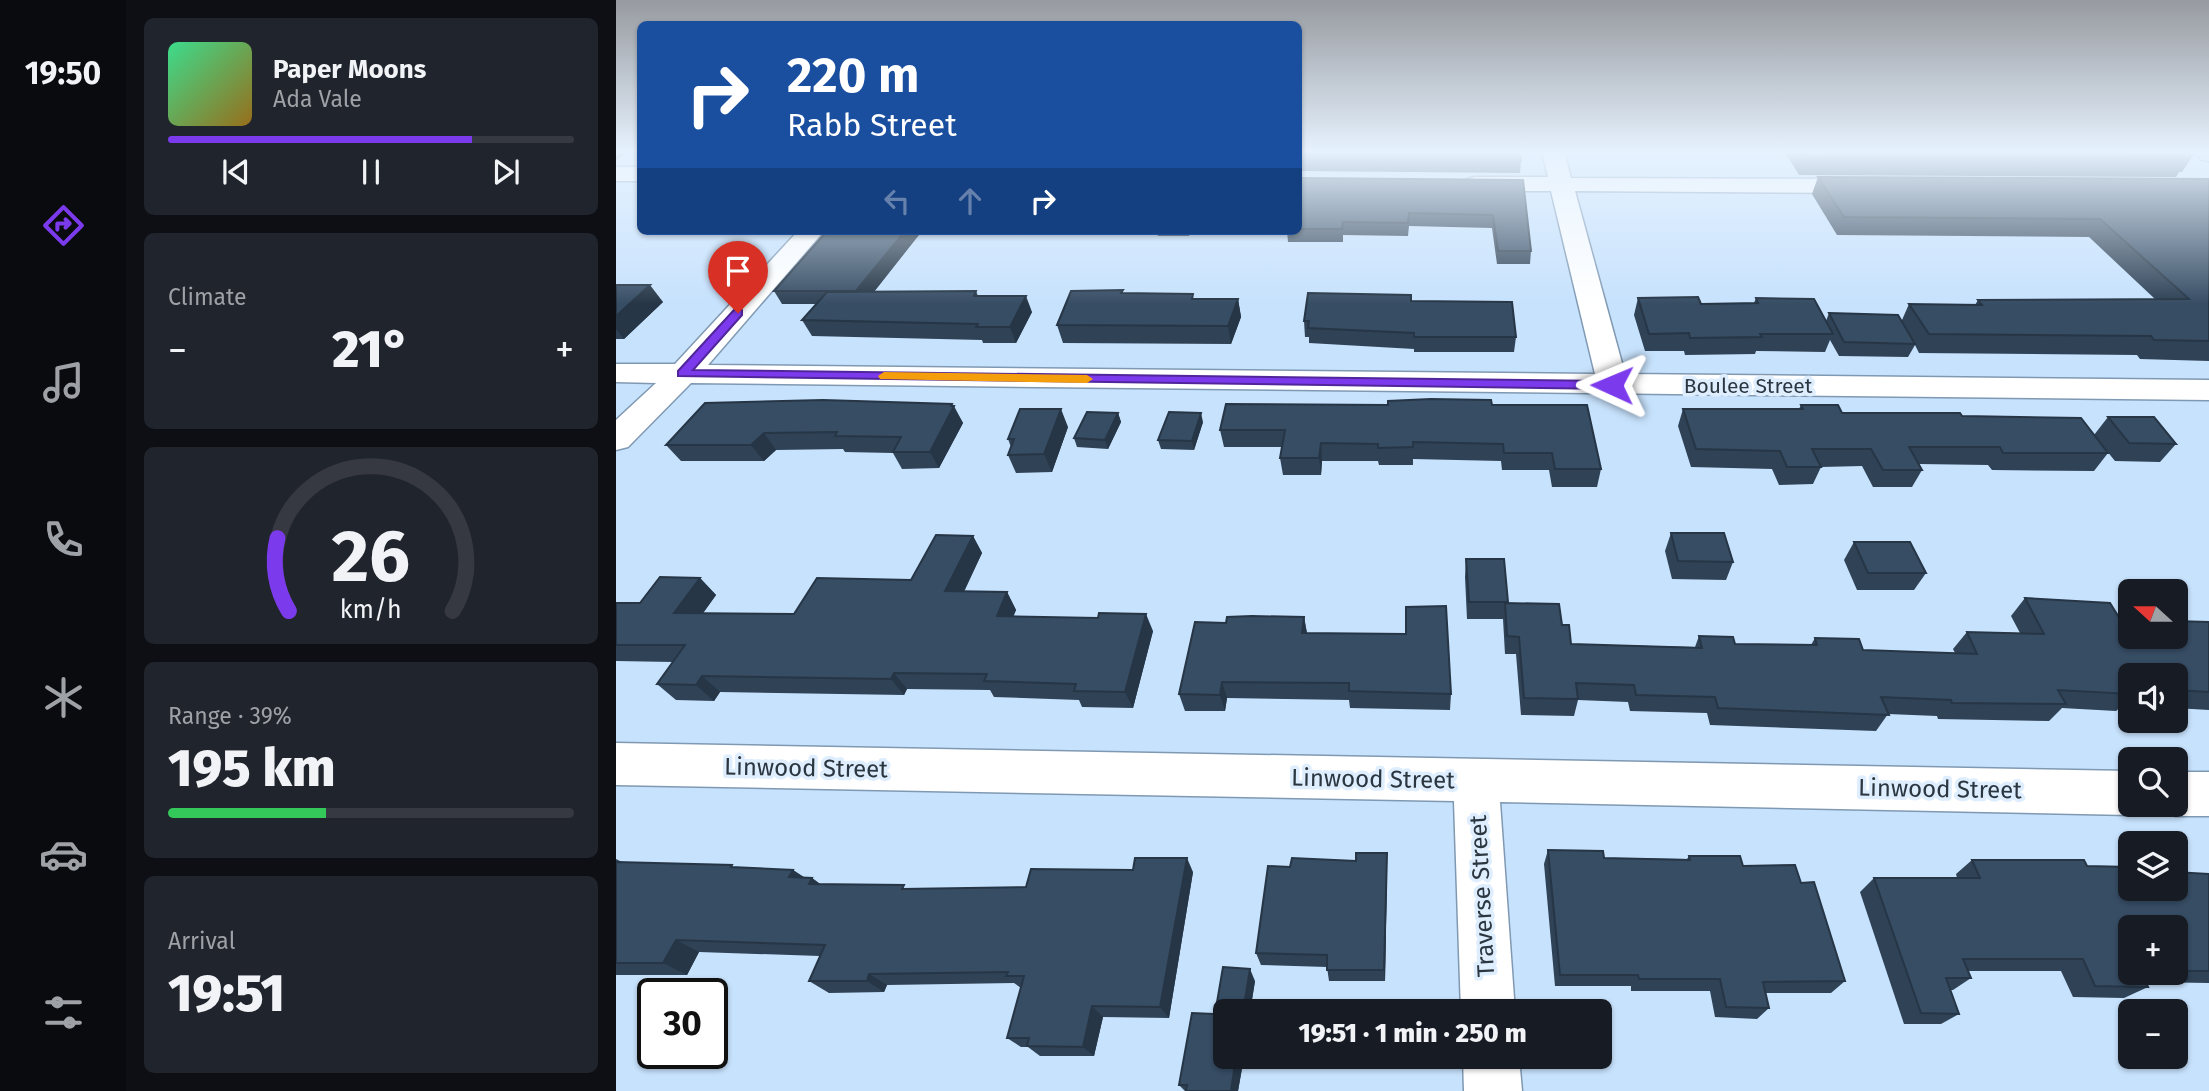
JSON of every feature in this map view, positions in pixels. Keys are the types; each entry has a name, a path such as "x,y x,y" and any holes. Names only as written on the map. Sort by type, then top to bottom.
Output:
{"street":[{"path":"1567,203 1612,385"},
{"path":"616,439 683,374 808,235"},
{"name":"Boulee Street","path":"616,373 2209,390"},
{"name":"Linwood Street","path":"616,764 2118,793"},
{"name":"Traverse Street","path":"1476,781 1487,999"},
{"path":"2188,793 2209,794"},
{"path":"1492,1069 1493,1091"}],"building":[{"path":"1302,203 1526,203 1531,251 1498,251 1493,215 1409,213 1408,223 1343,222 1342,229 1302,229"},
{"path":"1835,203 2209,203 2209,341 2154,340 2151,336 1929,334 1909,304 1982,305 1978,300 2189,299 2100,219 1844,217"},
{"path":"823,235 902,235 856,291 774,291"},
{"path":"616,285 650,285 616,316"},
{"path":"1123,290 1121,293 1193,294 1192,299 1238,299 1228,326 1057,325 1071,291"},
{"path":"976,291 974,296 1026,296 1010,327 802,320 827,292"},
{"path":"1308,293 1411,295 1411,301 1512,302 1516,337 1414,337 1414,333 1308,328 1309,321 1304,321"},
{"path":"1698,297 1701,304 1758,303 1756,298 1814,299 1833,334 1690,338 1689,333 1649,334 1638,298"},
{"path":"1829,313 1898,315 1915,344 1844,342"},
{"path":"823,400 954,406 930,452 893,452 901,437 835,436 837,432 764,433 751,445 666,445 705,403"},
{"path":"1491,400 1492,405 1587,405 1601,469 1555,469 1552,453 1504,453 1503,444 1413,442 1413,447 1378,448 1378,444 1321,443 1319,458 1280,458 1285,430 1220,430 1226,404 1388,405 1388,401"},
{"path":"1801,405 1838,405 1842,413 1960,413 1962,416 2081,418 2108,453 2003,453 2000,447 1909,447 1922,470 1883,470 1871,449 1812,449 1821,467 1787,467 1780,451 1696,449 1683,409 1803,409"},
{"path":"1020,409 1061,409 1044,454 1008,455 1014,439 1008,439"},
{"path":"1087,412 1118,413 1105,440 1074,438"},
{"path":"1169,412 1201,413 1192,441 1158,440"},
{"path":"2108,417 2154,417 2176,444 2129,443"},
{"path":"1671,533 1724,533 1733,562 1678,561"},
{"path":"936,535 973,536 945,591 1007,592 997,616 1098,618 1099,613 1146,614 1125,692 1074,691 1076,684 984,681 987,674 894,673 891,679 702,676 696,685 657,684 685,645 616,645 616,603 640,603 660,577 700,578 674,613 794,614 817,578 911,580"},
{"path":"1854,542 1910,542 1926,573 1868,573"},
{"path":"1466,559 1504,559 1508,602 1469,602"},
{"path":"2025,598 2110,603 2118,616 2118,649 2188,649 2188,621 2209,622 2209,692 2188,691 2188,663 2118,663 2118,693 2058,690 2066,704 1952,703 1951,700 1881,697 1889,715 1718,708 1715,697 1636,695 1634,685 1576,683 1578,699 1524,698 1519,637 1507,636 1505,603 1559,604 1562,625 1569,625 1571,644 1702,648 1699,636 1733,637 1735,644 1817,645 1815,638 1859,639 1863,650 1977,654 1967,632 2044,634"},
{"path":"1446,606 1451,694 1349,691 1349,683 1222,682 1220,695 1179,694 1195,622 1226,623 1227,617 1304,617 1302,633 1406,634 1406,607"},
{"path":"1548,850 1603,851 1604,858 1690,860 1689,856 1740,856 1743,866 1795,865 1801,883 1814,882 1845,981 1763,982 1769,1008 1726,1007 1720,979 1560,975"},
{"path":"1356,853 1387,853 1384,970 1327,970 1327,955 1256,953 1268,866 1290,867 1292,858 1356,861"},
{"path":"1135,858 1187,858 1160,1007 1092,1006 1083,1047 1027,1046 1029,1038 1007,1038 1024,976 1006,976 1008,972 869,974 867,981 809,981 825,945 676,940 663,963 616,963 616,862 732,865 731,867 793,870 789,877 812,878 809,884 904,885 902,889 1026,887 1031,869 1133,870"},
{"path":"1972,860 2084,860 2087,866 2118,867 2118,901 2188,901 2188,873 2209,874 2209,971 2188,971 2188,915 2118,915 2118,985 2148,987 2095,986 2083,959 1963,959 1971,978 1946,978 1959,1014 1921,1013 1874,878 1980,878"},
{"path":"1223,967 1250,969 1245,999 1218,999"},
{"path":"1192,1013 1213,1014 1213,1069 1234,1069 1231,1091 1186,1091 1187,1085 1179,1085"}],"slow traffic":[{"path":"884,376 1087,379"}],"route":[{"path":"738,313 683,374 1612,385"}]}
